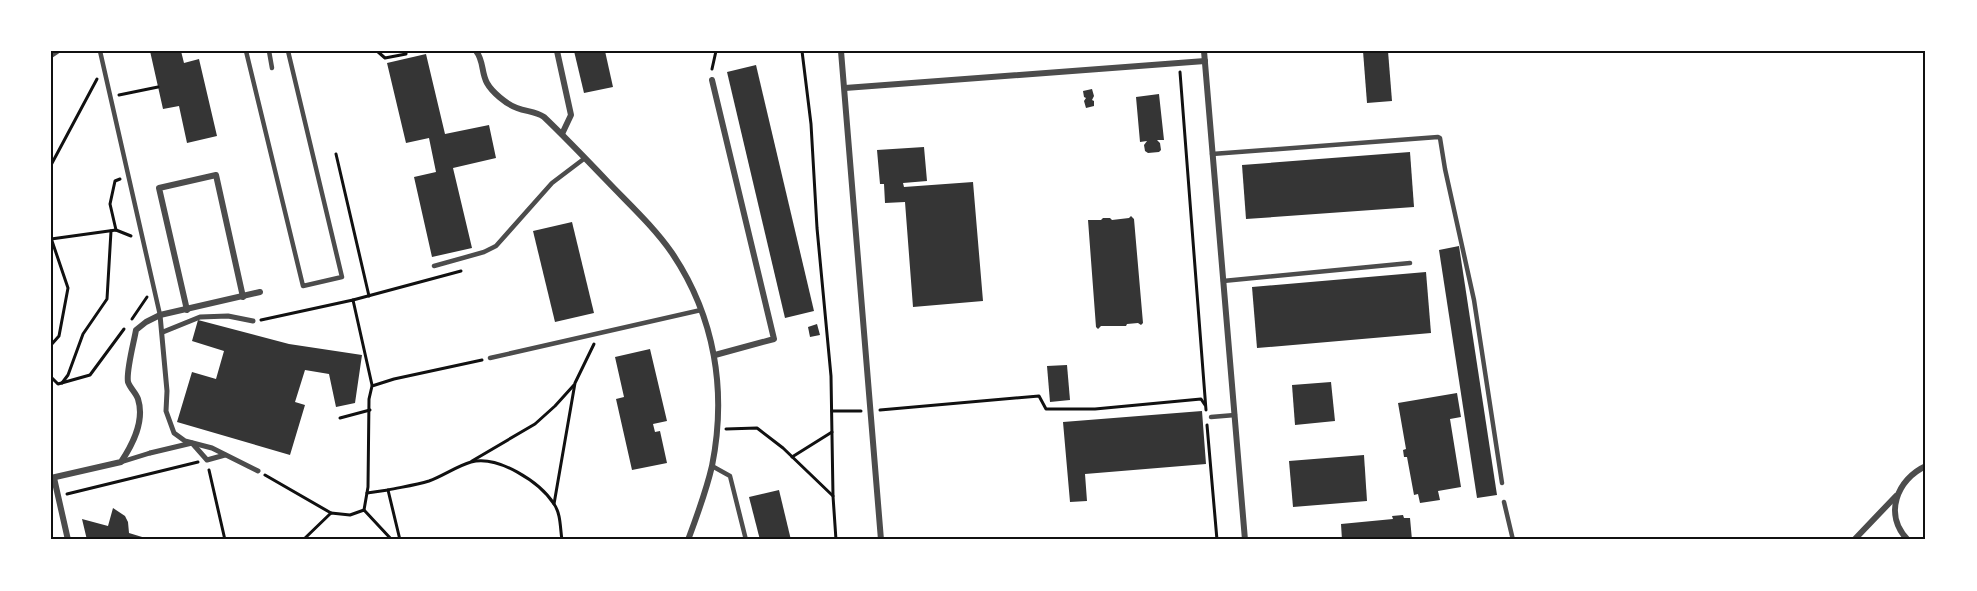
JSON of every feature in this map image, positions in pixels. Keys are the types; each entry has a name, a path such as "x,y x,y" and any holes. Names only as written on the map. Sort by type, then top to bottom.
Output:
{"street":[{"path":"51,55 57,51"},
{"path":"476,51 481,57 484,76 490,87 513,106 536,112 562,134 651,228 672,254 701,310 715,355 718,378 716,430 712,466 688,540"},
{"path":"557,51 572,115 562,134"},
{"path":"842,51 881,540"},
{"path":"1204,51 1245,540"},
{"path":"845,88 1205,61"},
{"path":"712,80 774,339 715,355"},
{"path":"187,310 159,188 216,175 243,297"},
{"path":"68,540 52,478 121,462 135,438 140,418 138,399 128,381 136,330 160,315 260,292"},
{"path":"160,315 167,392 166,411 174,433 212,448 258,471"},
{"path":"163,332 200,316 228,316 253,321"},
{"path":"150,453 192,442"},
{"path":"192,442 207,460 225,455"},
{"path":"1854,540 1897,496 1907,478 1925,466"},
{"path":"1897,496 1894,510 1898,525 1908,540"}],"lane":[{"path":"100,51 160,315"},
{"path":"246,51 303,286 342,277 288,51"},
{"path":"268,51 272,68"},
{"path":"1212,154 1438,136 1440,138 1474,300 1503,483"},
{"path":"434,266 484,252 496,246 552,183 585,158"},
{"path":"1223,281 1410,263"},
{"path":"490,358 701,310"},
{"path":"1212,417 1235,415"},
{"path":"121,462 150,453"},
{"path":"712,466 730,476 746,540"},
{"path":"1504,502 1513,540"}],"path":[{"path":"377,51 385,58 406,54 406,51"},
{"path":"712,80 712,65 716,51"},
{"path":"802,51 811,123 831,376 836,540"},
{"path":"1179,63 1217,540"},
{"path":"51,165 104,66"},
{"path":"111,97 158,87"},
{"path":"336,154 369,296"},
{"path":"116,230 110,204 115,181 129,176"},
{"path":"51,345 59,336 68,288 51,239 116,230 144,242"},
{"path":"62,383 71,368 83,334 107,298 111,231"},
{"path":"253,321 353,300 461,271"},
{"path":"51,377 58,384 90,375 151,293 156,291"},
{"path":"353,300 372,386 367,494 364,510"},
{"path":"367,494 430,480 472,462 535,424 575,383 595,342 594,334"},
{"path":"372,386 490,358"},
{"path":"554,504 575,383"},
{"path":"831,411 871,411 1040,396 1046,409 1095,409 1201,399 1212,417"},
{"path":"340,418 370,410"},
{"path":"716,430 757,428 833,496"},
{"path":"792,457 832,432"},
{"path":"58,496 207,460 225,540"},
{"path":"472,462 493,462 519,473 540,488 554,504 559,514 562,540"},
{"path":"258,471 331,513 350,515 364,510"},
{"path":"388,490 400,540"},
{"path":"364,510 392,540"},
{"path":"303,540 331,513"}],"building":[{"path":"150,51 181,51 184,63 199,59 217,136 187,143 179,106 163,109"},
{"path":"574,51 605,51 613,87 584,93"},
{"path":"1363,51 1388,51 1392,101 1367,103"},
{"path":"426,54 445,134 489,125 496,158 453,168 472,248 432,257 414,177 436,172 429,138 406,143 387,63"},
{"path":"756,65 814,311 785,318 727,72"},
{"path":"1092,89 1094,106 1086,108 1083,91"},
{"path":"1159,94 1164,140 1157,140 1160,143 1159,152 1148,153 1144,145 1147,141 1140,142 1136,97"},
{"path":"924,147 927,181 903,183 904,187 973,182 983,301 913,307 905,202 885,203 884,184 880,184 877,150"},
{"path":"1410,152 1414,207 1246,219 1242,165"},
{"path":"1131,216 1134,219 1143,323 1141,325 1138,323 1126,326 1101,326 1098,329 1096,327 1088,220 1110,218 1112,220"},
{"path":"572,222 594,313 555,322 533,231"},
{"path":"1459,246 1497,495 1477,498 1439,250"},
{"path":"1426,272 1431,333 1257,348 1252,287"},
{"path":"198,320 289,344 362,355 355,403 336,407 329,374 305,370 295,402 305,405 290,455 177,422 192,372 216,379 224,351 192,341"},
{"path":"817,324 820,335 810,337 808,327"},
{"path":"650,349 667,421 653,424 655,432 660,431 667,463 632,470 616,399 624,397 615,357"},
{"path":"1067,365 1070,400 1050,402 1047,366"},
{"path":"1331,382 1335,421 1295,425 1292,385"},
{"path":"1457,393 1461,417 1450,419 1461,487 1438,491 1440,500 1420,503 1418,494 1414,495 1407,457 1404,457 1403,450 1406,449 1398,403"},
{"path":"1202,411 1206,464 1085,474 1087,501 1070,502 1063,422"},
{"path":"1364,455 1367,501 1293,507 1289,461"},
{"path":"779,490 791,540 760,540 749,497"},
{"path":"113,508 125,516 129,533 152,540 87,540 82,519 108,526"},
{"path":"1403,515 1404,518 1410,518 1412,540 1342,540 1341,524 1393,519 1392,516"}]}
